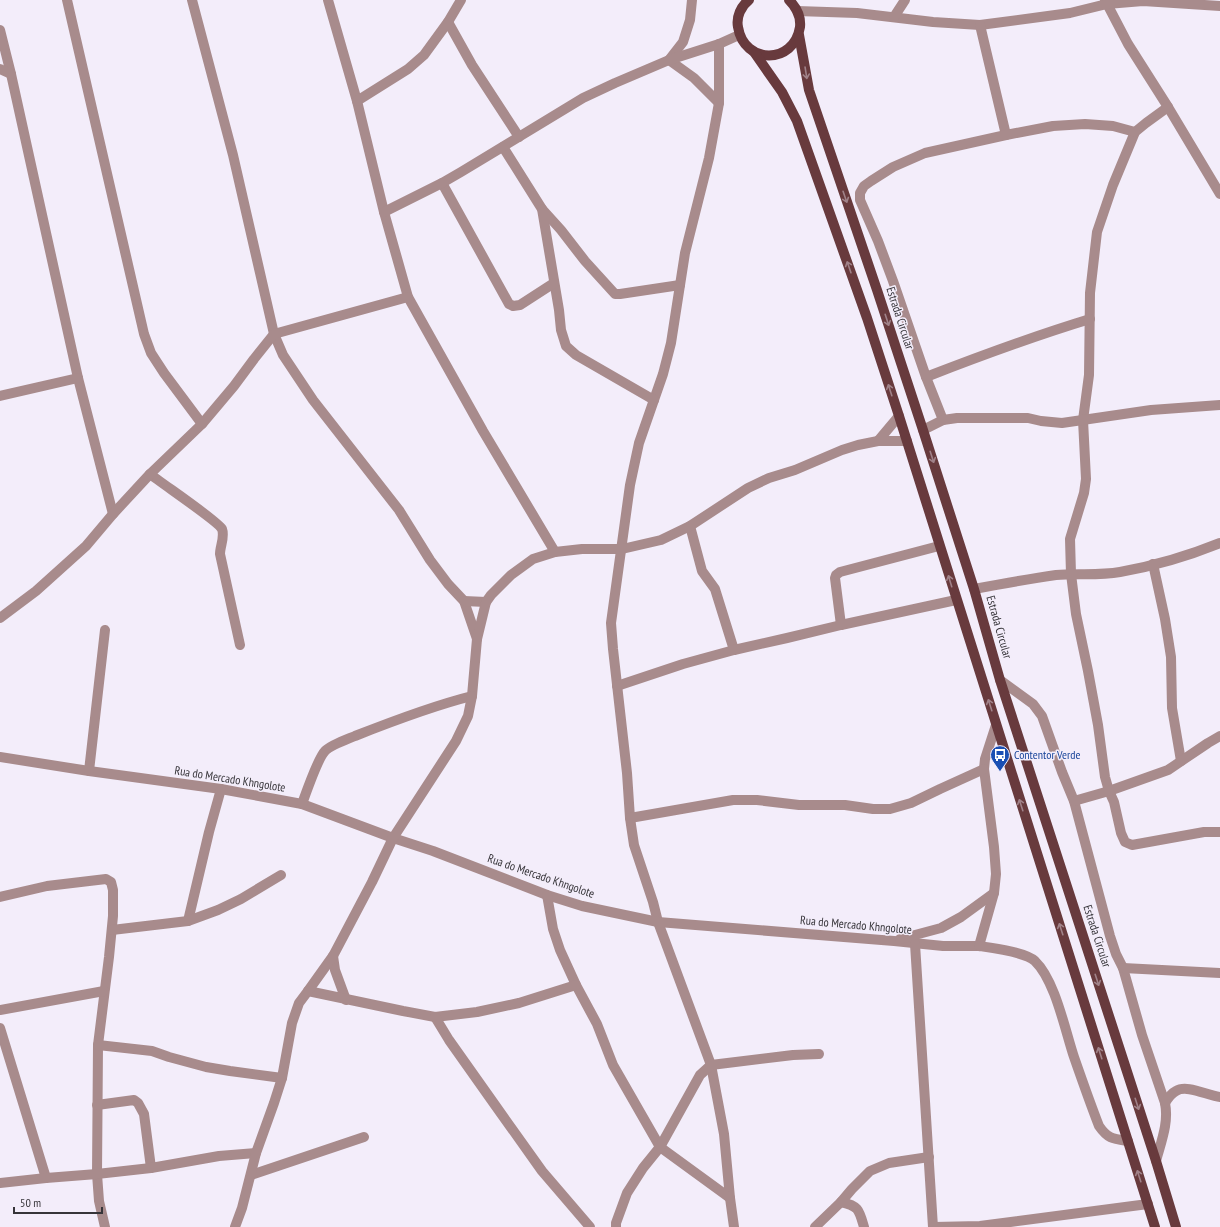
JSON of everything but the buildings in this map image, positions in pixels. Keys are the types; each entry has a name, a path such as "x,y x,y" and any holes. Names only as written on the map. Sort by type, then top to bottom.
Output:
{"main road":[{"path":"736,0 739,14"},
{"path":"749,0 745,3 739,14 737,24 739,36 745,45 754,52 764,56 785,52 793,44 798,35"},
{"path":"789,0 797,11"},
{"name":"Estrada Circular","path":"797,11 800,23 798,35 811,98 923,430 974,588 1000,680 1176,1227"},
{"path":"754,52 782,92 797,122 867,318 1155,1227"}],"street":[{"path":"67,0 144,334 152,353 160,366 202,424"},
{"path":"192,0 233,155 274,334 283,355 314,400 399,510 430,560 448,584 464,601 477,639"},
{"path":"328,0 357,101 384,212 408,298 483,431 555,552"},
{"path":"357,101 408,69 424,55 448,22 461,0"},
{"path":"670,60 683,42 690,20 692,0"},
{"path":"894,17 905,0"},
{"path":"797,11 858,13 933,22 980,24 1070,13 1106,2 1143,1 1220,6"},
{"path":"1106,2 1128,44 1220,194"},
{"path":"448,22 472,65 519,137"},
{"path":"980,24 1006,135"},
{"path":"0,33 11,74 78,378 113,514"},
{"path":"384,212 442,183 583,98 670,60 739,36"},
{"path":"719,44 719,103 709,158 684,253 671,343 663,374 639,443 630,486 611,623 634,845 658,922 711,1065 724,1134 734,1227"},
{"path":"670,60 694,78 719,103"},
{"path":"0,69 11,74"},
{"path":"1168,107 1146,122 1135,132 1113,186 1097,232 1090,293 1089,375 1083,420 1086,479 1084,493 1070,539 1071,574 1076,614 1098,725 1105,777 1114,802 1121,833 1125,842 1132,845 1204,832 1220,832"},
{"path":"943,420 926,377 878,241 860,200 860,193 864,186 893,167 925,153 1006,135 1053,126 1085,124 1113,126 1135,132"},
{"path":"503,147 542,209 561,230 585,261 615,294 680,285"},
{"path":"442,183 509,304 513,306 520,305 554,283"},
{"path":"542,209 561,330 566,346 576,355 654,400"},
{"path":"0,618 36,591 86,546 150,474 202,424 234,386 274,334 408,298"},
{"path":"926,377 1020,342 1090,320"},
{"path":"0,396 78,378"},
{"path":"923,430 943,420 957,418 1028,418 1062,423 1150,410 1220,405"},
{"path":"878,441 899,416"},
{"path":"235,1227 242,1208 256,1153 282,1078 294,1016 299,1003 333,956 372,882 393,838 456,741 468,716 472,696 477,639 486,602 491,595 511,574 533,559 555,552 582,548 622,549 661,540 690,526 748,488 769,478 795,470 842,450 878,441 906,441"},
{"path":"150,474 222,528 223,537 220,546 221,559 240,645"},
{"path":"690,526 702,571 715,590 734,650"},
{"path":"974,588 1019,580 1071,574 1092,575 1120,572 1187,556 1220,543"},
{"path":"841,625 835,578 836,575 840,572 939,546"},
{"path":"1153,564 1165,618 1171,657 1172,708 1180,761"},
{"path":"617,686 683,664 734,650 956,600"},
{"path":"464,601 486,602"},
{"path":"89,771 105,630"},
{"path":"1000,680 1033,704 1042,716 1074,801 1110,936 1116,954 1123,968 1142,1035 1167,1110 1166,1123 1156,1161"},
{"path":"302,804 318,762 325,751 343,741 373,729 472,696"},
{"path":"979,946 994,893 996,874 984,769 985,759 996,725"},
{"path":"1074,801 1109,791 1168,770 1220,736"},
{"name":"Rua do Mercado Khngolote","path":"0,757 222,789 302,804 393,838 433,850 547,895 582,906 658,922 915,944 979,946 1023,955 1034,960 1049,980 1099,1126 1102,1131 1111,1138 1128,1141"},
{"path":"630,818 733,800 757,800 799,805 845,805 873,809 890,809 911,804 984,769"},
{"path":"188,921 209,832 222,789"},
{"path":"112,930 188,921 242,899 281,875"},
{"path":"0,897 47,886 106,879 111,882 113,890 112,930 98,1045 97,1174 99,1201 105,1227"},
{"path":"894,941 941,928 961,917 994,893"},
{"path":"547,895 553,929 560,950 576,985 597,1024 613,1065 660,1147 730,1198"},
{"path":"915,944 934,1227 980,1226 1148,1204"},
{"path":"333,956 335,970 346,1000"},
{"path":"1123,968 1220,973"},
{"path":"308,991 434,1017 477,1012 519,1003 576,985"},
{"path":"0,1010 104,991"},
{"path":"434,1017 542,1171 590,1227"},
{"path":"0,1028 46,1178"},
{"path":"98,1045 152,1051 206,1067 282,1078"},
{"path":"616,1227 616,1223 627,1193 643,1168 660,1147 700,1075 711,1065 819,1054"},
{"path":"1165,1103 1176,1090 1182,1088 1193,1089 1204,1094 1220,1097"},
{"path":"98,1105 134,1100 138,1103 144,1114 151,1168"},
{"path":"251,1175 364,1137"},
{"path":"0,1183 151,1168 218,1156 256,1153"},
{"path":"815,1227 870,1171 889,1163 929,1157"},
{"path":"841,1202 852,1204 857,1208 864,1227"}],"place":[{"name":"Contentor Verde","path":"1000,772"}]}
